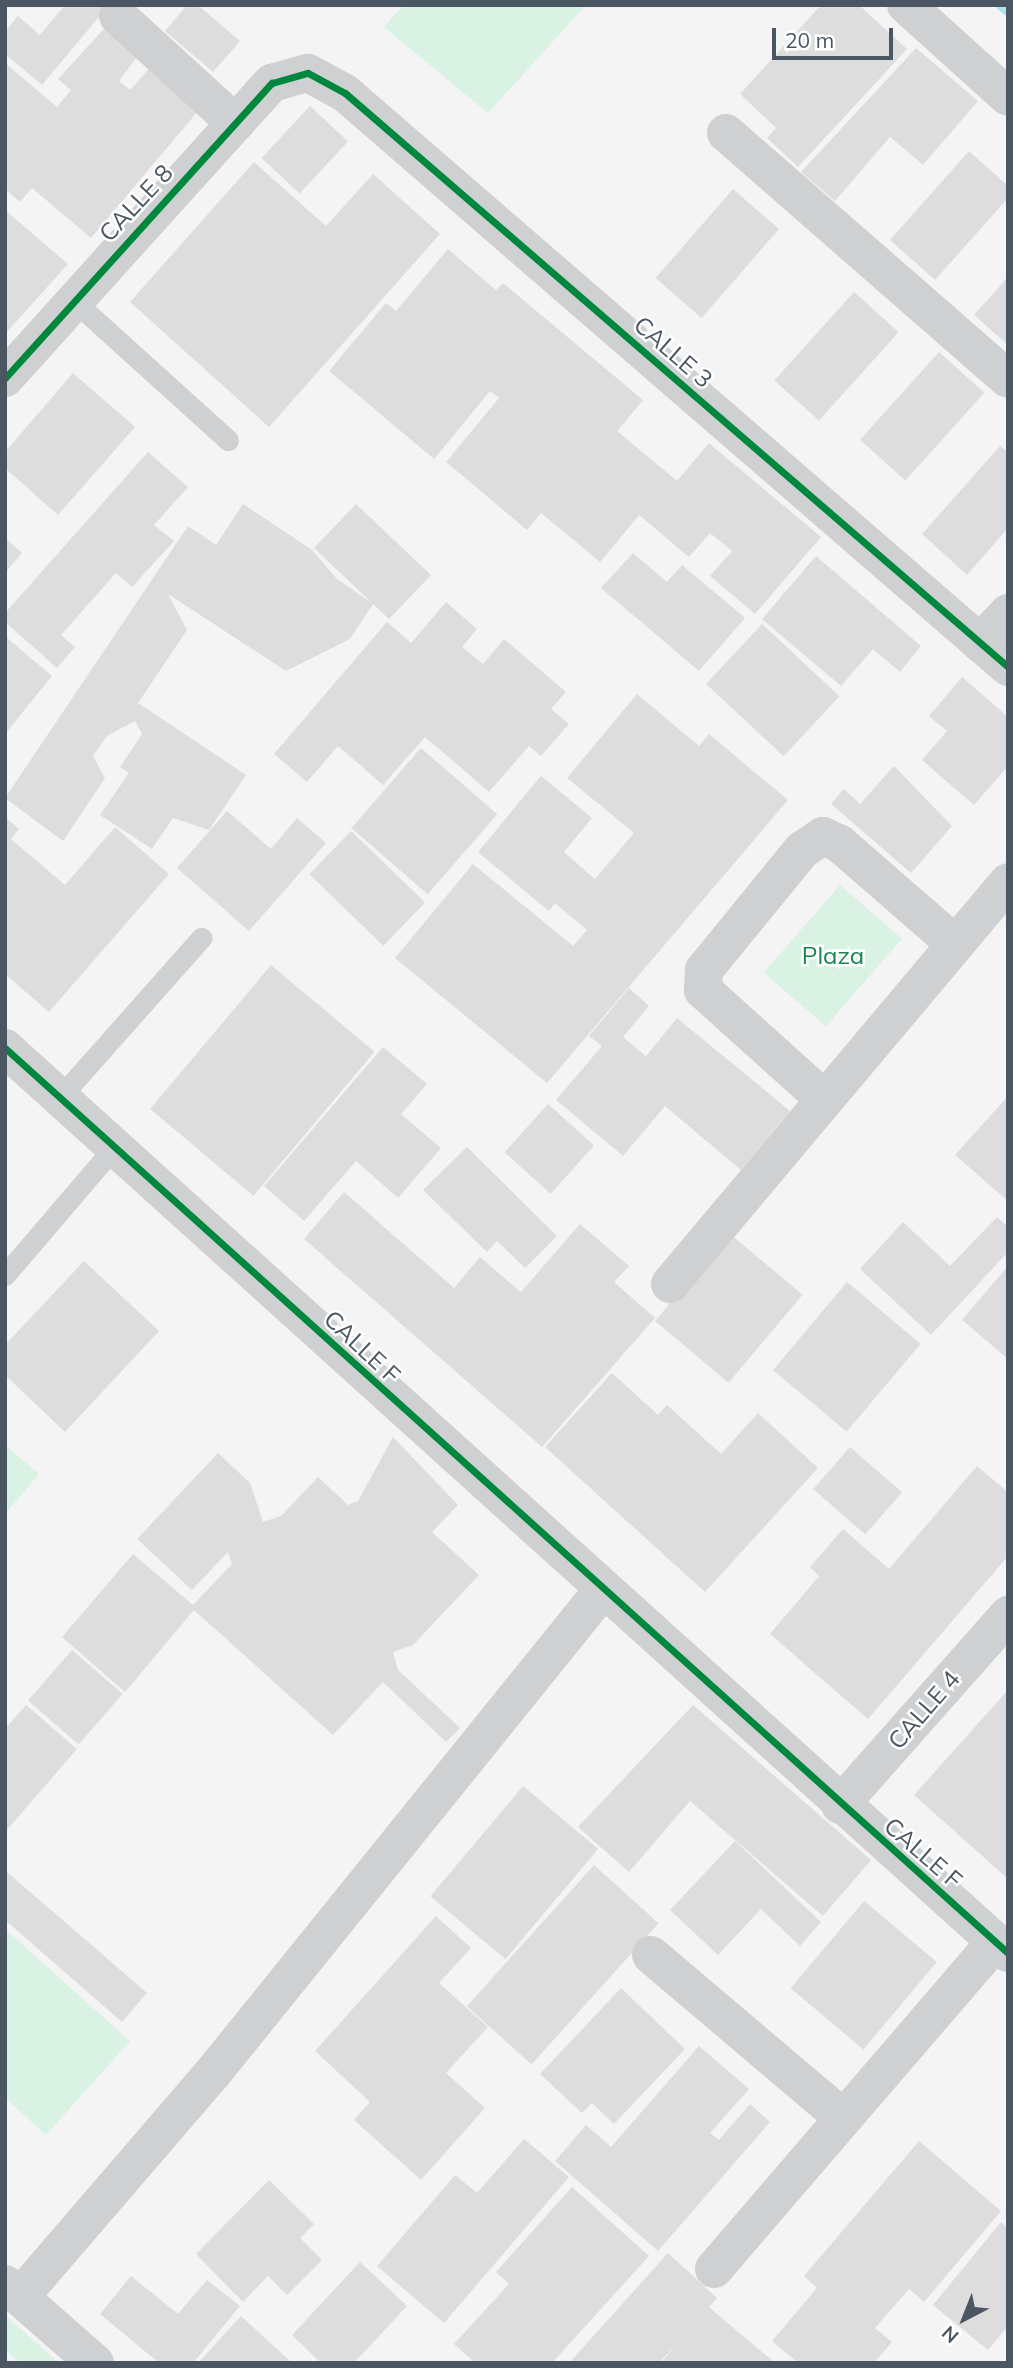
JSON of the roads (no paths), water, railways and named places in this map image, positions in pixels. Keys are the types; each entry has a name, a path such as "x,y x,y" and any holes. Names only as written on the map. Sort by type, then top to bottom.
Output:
{"street":[{"path":"906,5 1008,97"},
{"path":"118,16 236,123"},
{"name":"CALLE 8","path":"5,377 272,83 308,73"},
{"name":"CALLE 3","path":"308,73 345,93 994,655"},
{"path":"726,133 1008,379"},
{"path":"994,655 1008,613"},
{"path":"824,1099 702,990 704,970 802,850 823,836 840,844 954,944"},
{"path":"670,1284 1008,881"},
{"name":"CALLE F","path":"5,1048 601,1592 1001,1947"},
{"path":"95,2363 12,2290 212,2074 601,1592"},
{"name":"CALLE 4","path":"840,1805 1008,1615"},
{"path":"714,2269 843,2118 1001,1947"},
{"path":"651,1955 843,2118"}],"lane":[{"path":"73,300 229,440"},
{"path":"60,1097 201,939"},
{"path":"5,1275 115,1146"}],"waterway":[{"path":"1002,5 1008,10"}],"park label":[{"name":"Plaza","path":"833,956"}]}
